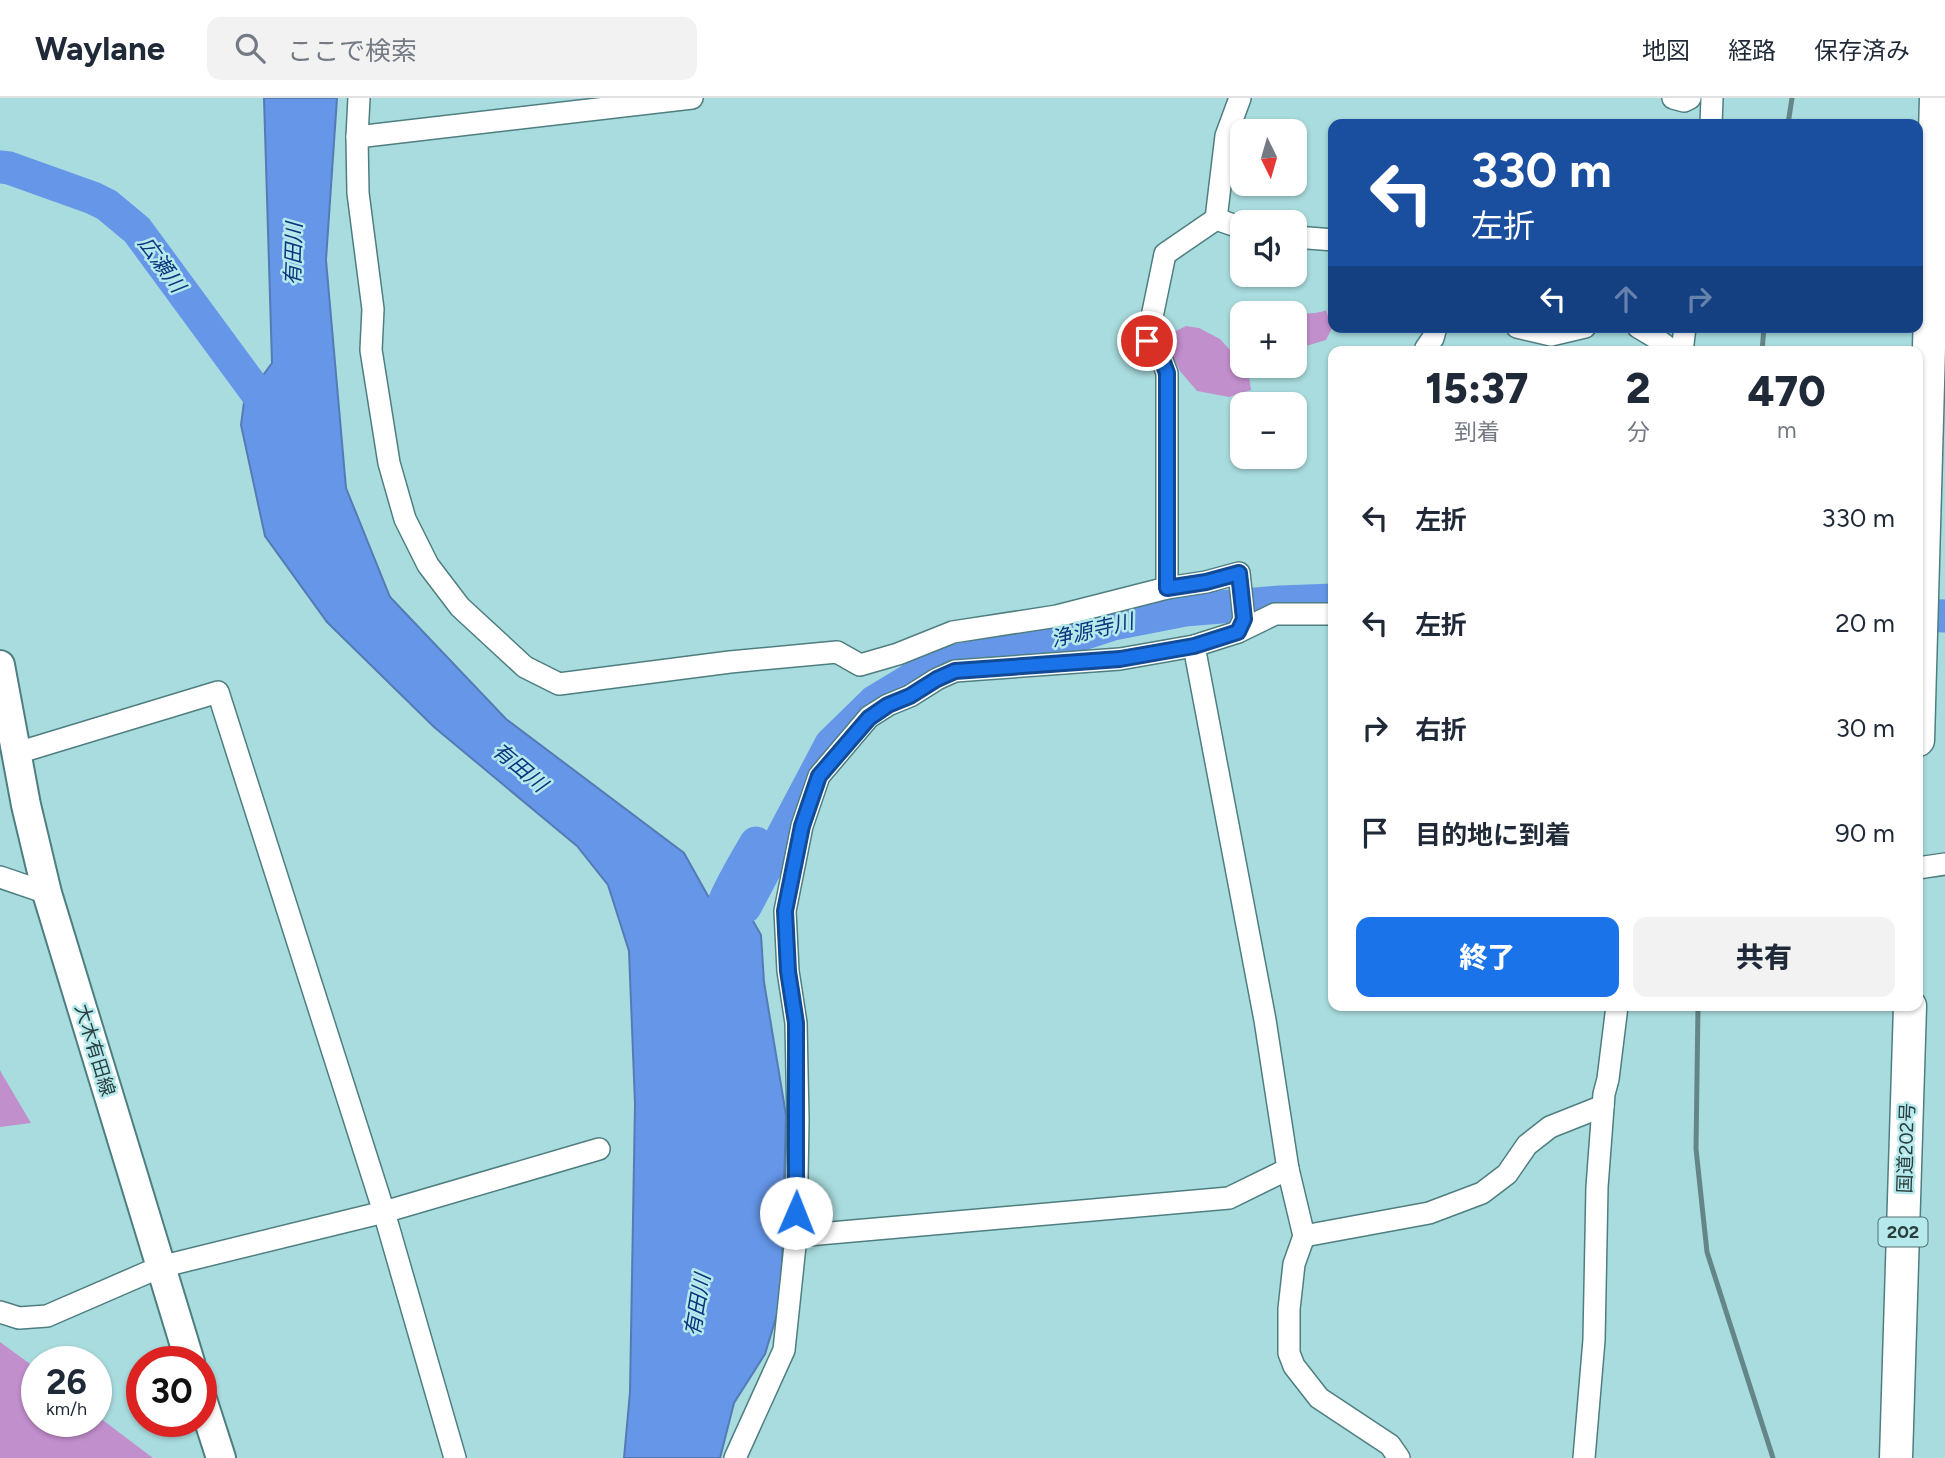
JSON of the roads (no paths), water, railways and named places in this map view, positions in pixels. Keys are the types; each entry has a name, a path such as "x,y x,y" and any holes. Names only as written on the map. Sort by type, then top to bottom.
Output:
{"highway":[{"path":"1923,562 1929,440 1936,98"},
{"name":"国道202号","path":"1896,1458 1910,1011"}],"main road":[{"name":"大木有田線","path":"0,666 8,749 26,805 47,892 185,1346"},
{"path":"214,1437 220,1458"}],"street":[{"path":"359,98 358,192 373,309 371,350 389,463 405,519 428,565 460,607 525,667 559,684 730,662 837,652 860,665 898,654 953,632 1057,616 1239,573 1241,626"},
{"path":"357,137 692,98"},
{"path":"1167,588 1167,373 1158,349 1147,341 1165,254 1216,219 1226,136 1240,98"},
{"path":"1673,98 1684,101 1690,98"},
{"path":"1711,119 1712,98"},
{"path":"1216,219 1230,224"},
{"path":"1307,238 1328,240"},
{"path":"1648,333 1666,346"},
{"path":"735,1458 784,1350 796,1236 798,1120 796,1023 788,971 785,911 802,826 819,776 869,718 888,705 955,671 1120,659 1194,646 1275,614 1328,614"},
{"path":"1194,646 1265,1020 1288,1169 1304,1236 1294,1264 1289,1309 1289,1353 1294,1366 1319,1398 1390,1445 1399,1458"},
{"path":"8,749 218,692 384,1212 455,1458"},
{"path":"1923,867 1945,864"},
{"path":"0,877 47,892"},
{"path":"1584,1458 1594,1340 1597,1187 1603,1106 1616,1011"},
{"path":"1304,1236 1429,1213 1482,1193 1507,1174 1527,1145 1550,1126 1603,1106"},
{"path":"0,1312 19,1318 47,1316 160,1267 384,1212 599,1149"},
{"path":"796,1236 1229,1198 1288,1169"}],"water":[{"name":"有田川","path":"264,98 337,98 326,260 346,488 390,597 506,719 684,853 718,914 732,917 745,907 761,935 764,982 786,1115 781,1301 765,1354 734,1403 720,1458 624,1458 630,1392 635,1104 629,951 608,885 577,846 434,727 327,622 265,536 241,425 248,372 261,378 272,363"}],"waterway":[{"name":"広瀬川","path":"0,167 93,198 107,205 137,230 273,415"},
{"name":"浄源寺川","path":"708,958 720,912 756,843 745,907 831,744 874,702 927,670 959,660 1076,636 1113,624 1185,610 1328,600"},
{"name":"浄源寺川","path":"1923,615 1945,616"}],"railway":[{"path":"1789,119 1792,98"},
{"path":"1762,346 1764,333"},
{"path":"1698,1011 1696,1149 1707,1252 1773,1458"}]}
